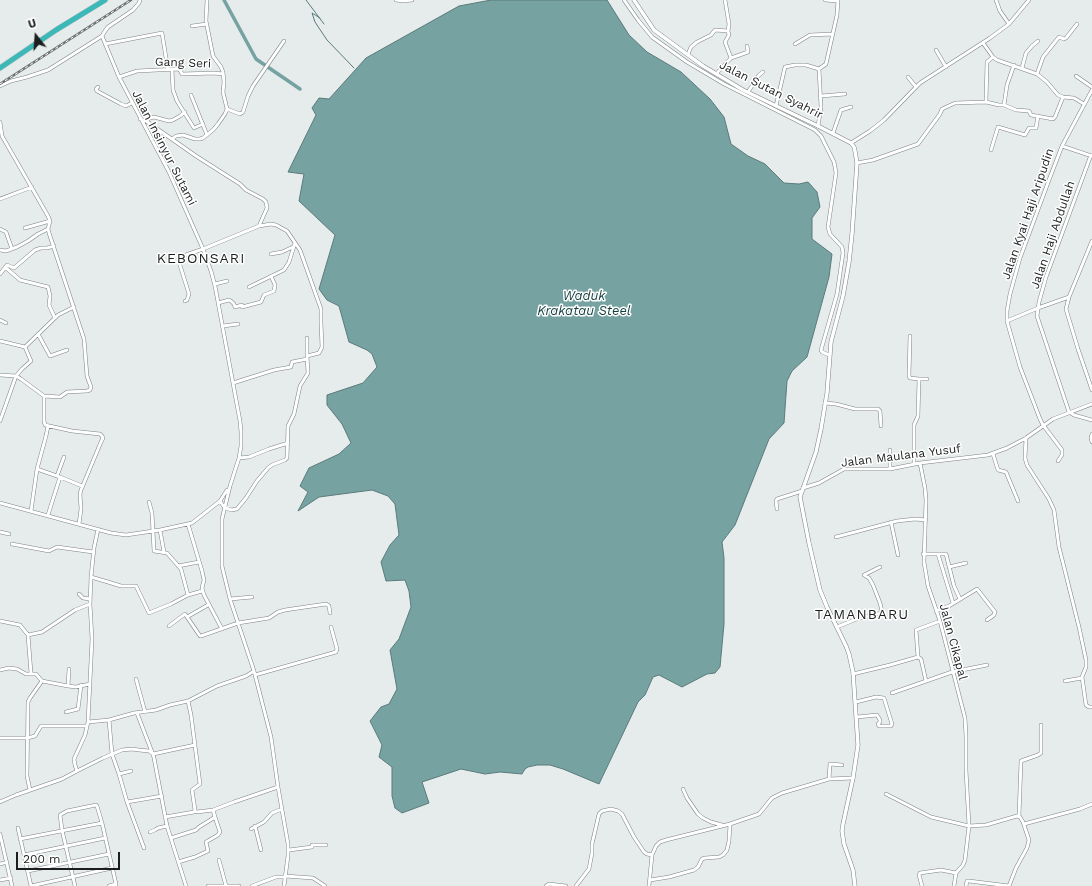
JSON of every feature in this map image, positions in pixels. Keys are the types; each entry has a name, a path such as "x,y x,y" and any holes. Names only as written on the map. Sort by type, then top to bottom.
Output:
{"highway":[{"path":"0,68 56,30 105,0"}],"street":[{"path":"0,86 12,80 48,70 102,36 108,27 133,10 140,0"},
{"path":"172,139 180,135 198,139 207,135 218,124 227,109 222,92 224,82 222,69 213,56 207,24 207,0"},
{"path":"396,0 403,2 412,0"},
{"path":"624,0 652,37 687,62 724,84 815,130 821,136 834,162 836,173 828,227 830,234 842,248 843,253 837,294 821,350 829,355"},
{"name":"Jalan Sutan Syahrir","path":"634,0 654,30 716,74 748,92 851,143"},
{"path":"725,0 729,24 729,35 725,42 731,58"},
{"path":"819,69 826,64 837,15 838,0 825,0"},
{"path":"996,0 1000,11 1009,24"},
{"path":"856,886 853,870 844,844 842,831 858,745 853,674 849,654 824,600 816,576 800,497 816,452 828,388 829,355 849,262 857,163 854,147 851,143 884,120 920,83 983,43 1009,24 1029,0"},
{"path":"192,26 207,24"},
{"path":"1037,74 1043,56 1059,37 1064,39 1066,38 1077,24"},
{"path":"688,54 691,47 697,42 711,35 716,30 728,31"},
{"path":"105,44 162,33 175,97 194,128 203,124"},
{"path":"795,44 810,35 833,34"},
{"name":"Jalan Insinyur Sutami","path":"102,36 119,77 169,172 203,249 211,271 223,326 241,427 241,440 239,458 224,507 222,527 222,566 230,599 255,673 271,737 288,850 284,886"},
{"path":"227,109 240,114 243,112 249,94 284,41"},
{"path":"1022,68 1026,53 1038,41"},
{"path":"983,43 997,60 1037,74 1047,82 1055,93 1063,97 1074,98 1084,104"},
{"path":"716,74 731,58 748,52 747,46"},
{"path":"936,50 946,67"},
{"path":"986,102 987,62 993,56"},
{"path":"776,106 785,67 806,65 819,69"},
{"path":"1004,105 1007,85 1014,65"},
{"path":"818,126 821,107 819,69"},
{"name":"Gang Seri","path":"119,77 137,71 170,70 180,70 182,74 223,74"},
{"path":"748,92 759,75 764,72"},
{"path":"1076,76 1092,88"},
{"path":"908,77 916,87"},
{"path":"98,86 96,89 98,91 121,104 126,106 132,103"},
{"name":"Jalan Kyai Haji Aripudin","path":"1058,461 1062,455 1062,450 1043,425 1020,367 1007,321 1007,311 1020,258 1062,146 1092,88"},
{"path":"821,96 845,94"},
{"path":"191,96 207,135"},
{"path":"857,163 873,160 918,144 942,109 955,103 986,102 1004,105 1020,111 1029,111 1031,115 1054,119 1063,97"},
{"path":"833,133 840,110 852,107"},
{"path":"146,121 154,117 169,121 185,112"},
{"path":"991,150 998,127 1026,135 1029,128 1036,128 1038,116"},
{"path":"140,119 146,121 240,184 246,190 264,198 268,208 259,226"},
{"path":"0,122 2,136 46,211 50,221 48,229 84,340 86,369 91,388 83,391 67,392 60,397 44,396 16,376 0,375"},
{"path":"1062,146 1092,156"},
{"name":"Jalan Haji Abdullah","path":"1069,412 1038,319 1038,308 1046,277 1092,156"},
{"path":"0,198 32,187"},
{"path":"25,228 50,221"},
{"path":"185,301 188,300 189,294 179,262 183,256 259,226 268,224 276,225 286,231 303,255 321,309 322,347 319,353 292,362 291,367 274,370 233,382"},
{"path":"0,229 6,232 12,249"},
{"path":"0,250 4,251 12,249 48,229"},
{"path":"1092,241 1066,306 1066,311 1092,390"},
{"path":"249,287 284,270 287,266 295,243"},
{"path":"0,274 8,265 14,268 35,250 54,246"},
{"path":"271,254 282,252 293,247"},
{"path":"5,268 20,280 49,288 49,304 55,318"},
{"path":"218,303 229,300 235,307 242,305 242,307 261,302 264,295 274,291 275,286 271,276"},
{"path":"214,284 227,280"},
{"path":"1007,321 1069,297"},
{"path":"25,347 55,318 74,307"},
{"path":"0,320 6,323"},
{"path":"223,326 238,324"},
{"path":"38,334 50,356 67,350"},
{"path":"910,336 909,376 910,378 927,379"},
{"path":"220,501 224,507 234,510 246,498 268,468 287,458 288,426 294,414 300,386 308,373 307,338"},
{"path":"0,341 25,347"},
{"path":"0,421 16,376 31,361 25,347"},
{"path":"914,464 914,425 918,416 919,379"},
{"path":"44,396 45,424 72,431 100,434 103,438 82,486 80,494 81,509 78,524"},
{"path":"825,403 836,404 854,409 878,409 880,411 881,426"},
{"name":"Jalan Maulana Yusuf","path":"777,509 777,499 819,482 844,469 890,468 920,463 980,457 993,454 1026,438 1053,418 1092,404"},
{"path":"1069,412 1092,420"},
{"path":"30,510 37,469 48,426"},
{"path":"1092,434 1092,442"},
{"path":"1026,438 1025,458 1027,465 1049,499 1054,510 1059,547 1086,660 1086,667 1082,678 1086,704 1089,707 1092,707"},
{"path":"239,458 249,457 288,443"},
{"path":"890,450 890,468"},
{"path":"993,454 998,470 1004,471 1007,474 1018,501"},
{"path":"48,516 64,457"},
{"name":"Jalan Cikapal","path":"920,463 925,488 926,520 923,554 928,586 940,621 965,718 969,826 965,860 963,865 956,873"},
{"path":"37,469 82,486"},
{"path":"0,503 126,535 152,532 188,524 220,501 230,486"},
{"path":"149,502 152,513 154,551 167,553 178,566 182,572 188,595"},
{"path":"836,537 891,522 915,519 926,520"},
{"path":"891,522 898,555"},
{"path":"188,524 203,575 202,591 208,605 222,628"},
{"path":"77,771 74,758 85,735 88,724 92,639 90,604 91,577 93,552 98,529"},
{"path":"160,530 164,552"},
{"path":"0,532 9,534"},
{"path":"12,544 49,551 57,547 93,552"},
{"path":"923,554 946,554 954,587 960,599"},
{"path":"938,554 954,603"},
{"path":"178,566 199,562"},
{"path":"949,567 966,563"},
{"path":"837,627 859,618 882,613 873,585 869,578 864,575 880,566"},
{"path":"91,577 121,586 136,586 149,613 188,595 202,591"},
{"path":"936,611 949,606 978,589 994,612 994,615 987,620"},
{"path":"79,594 83,598 90,599"},
{"path":"230,599 252,598"},
{"path":"28,635 42,632 75,610 90,604"},
{"path":"169,626 184,614 200,636 238,623 269,618 281,610 325,604 329,606 330,613"},
{"path":"187,617 208,605"},
{"path":"0,621 20,624 28,635 31,674"},
{"path":"926,681 921,659 918,657 916,630 940,621"},
{"path":"0,738 27,738 35,736 41,726 88,724 156,710 188,701 217,686 255,673 336,652 338,649 331,627"},
{"path":"853,674 918,657"},
{"path":"892,693 952,672 986,664"},
{"path":"0,665 0,670 9,668 17,669 26,674 36,674 42,681 76,687 90,684"},
{"path":"68,669 68,686"},
{"path":"1065,681 1082,678"},
{"path":"136,679 145,712"},
{"path":"30,790 27,738 28,702 42,681"},
{"path":"66,712 78,709 81,685"},
{"path":"856,702 876,697 884,698 892,725 879,726 878,724 880,721 878,715 857,717"},
{"path":"188,701 194,745 198,760 200,784 192,790 195,811"},
{"path":"137,713 157,767 165,817 186,886"},
{"path":"109,720 112,754 126,802 144,848"},
{"path":"966,886 966,882 968,881 1009,886 1029,842 1024,824 1019,816 1022,761 1041,753 1041,726"},
{"path":"0,802 62,779 122,750 132,748 149,751 152,753 194,745"},
{"path":"830,779 830,764 842,765"},
{"path":"119,774 131,771"},
{"path":"649,886 652,855 656,846 660,842 730,824 759,814 775,796 800,787 830,779 853,778"},
{"path":"165,817 195,811 213,810 278,787"},
{"path":"683,789 692,807 703,818 721,825 730,824"},
{"path":"886,794 931,817 969,826 986,824 1019,816"},
{"path":"126,802 162,796"},
{"path":"1024,824 1080,809 1092,804"},
{"path":"75,886 60,817 67,811 96,805 98,806 116,885 109,886"},
{"path":"251,829 264,822 272,813 282,809"},
{"path":"576,886 589,869 597,820 602,811 612,809 622,814 644,852 652,855"},
{"path":"178,862 208,851 206,842 218,835 220,832 213,810"},
{"path":"171,838 196,830 215,817"},
{"path":"20,839 102,823"},
{"path":"650,880 669,877 694,870 698,867 702,859 719,857 723,855 728,845 730,824"},
{"path":"150,832 158,828 168,826"},
{"path":"255,826 261,850"},
{"path":"18,828 31,886 112,868"},
{"path":"0,834 12,886"},
{"path":"24,855 105,838"},
{"path":"288,850 312,847 312,845 326,845"},
{"path":"28,871 109,854"},
{"path":"219,860 226,886"},
{"path":"0,864 7,862"},
{"path":"922,886 919,876 920,873 940,870 956,873 954,886"},
{"path":"252,886 276,877 285,876 313,878 325,886"},
{"path":"0,880 11,878"},
{"path":"546,886 549,884 566,886"},
{"path":"208,886 239,886"}],"water":[{"name":"Waduk Krakatau Steel","path":"491,0 607,0 629,35 647,52 681,72 710,99 724,117 731,144 748,156 765,164 784,183 799,184 808,182 817,192 820,207 812,218 812,239 832,254 829,277 807,357 792,371 787,381 784,423 769,439 735,525 722,542 724,558 724,624 720,667 715,673 707,674 682,687 659,675 653,677 645,695 638,702 599,784 550,765 528,767 522,774 500,772 485,774 461,769 422,782 429,803 402,813 395,808 392,796 392,767 379,757 382,745 370,721 381,707 389,704 397,689 390,650 399,639 411,607 409,591 405,580 386,581 381,562 390,545 399,535 395,504 388,496 372,490 319,497 298,511 308,492 300,486 309,468 339,454 351,443 342,424 327,405 327,395 363,383 377,367 372,354 367,350 349,342 339,306 327,300 319,289 335,235 299,201 304,174 288,172 316,115 312,108 319,98 329,99 366,58 459,6"}],"waterway":[{"path":"224,0 256,59 300,89"},
{"path":"306,0 324,24"},
{"path":"320,18 312,13 315,22 327,40 354,68"}],"railway":[{"path":"0,84 131,0"}],"district":[{"name":"KEBONSARI","path":"201,259"},
{"name":"TAMANBARU","path":"862,615"}]}
